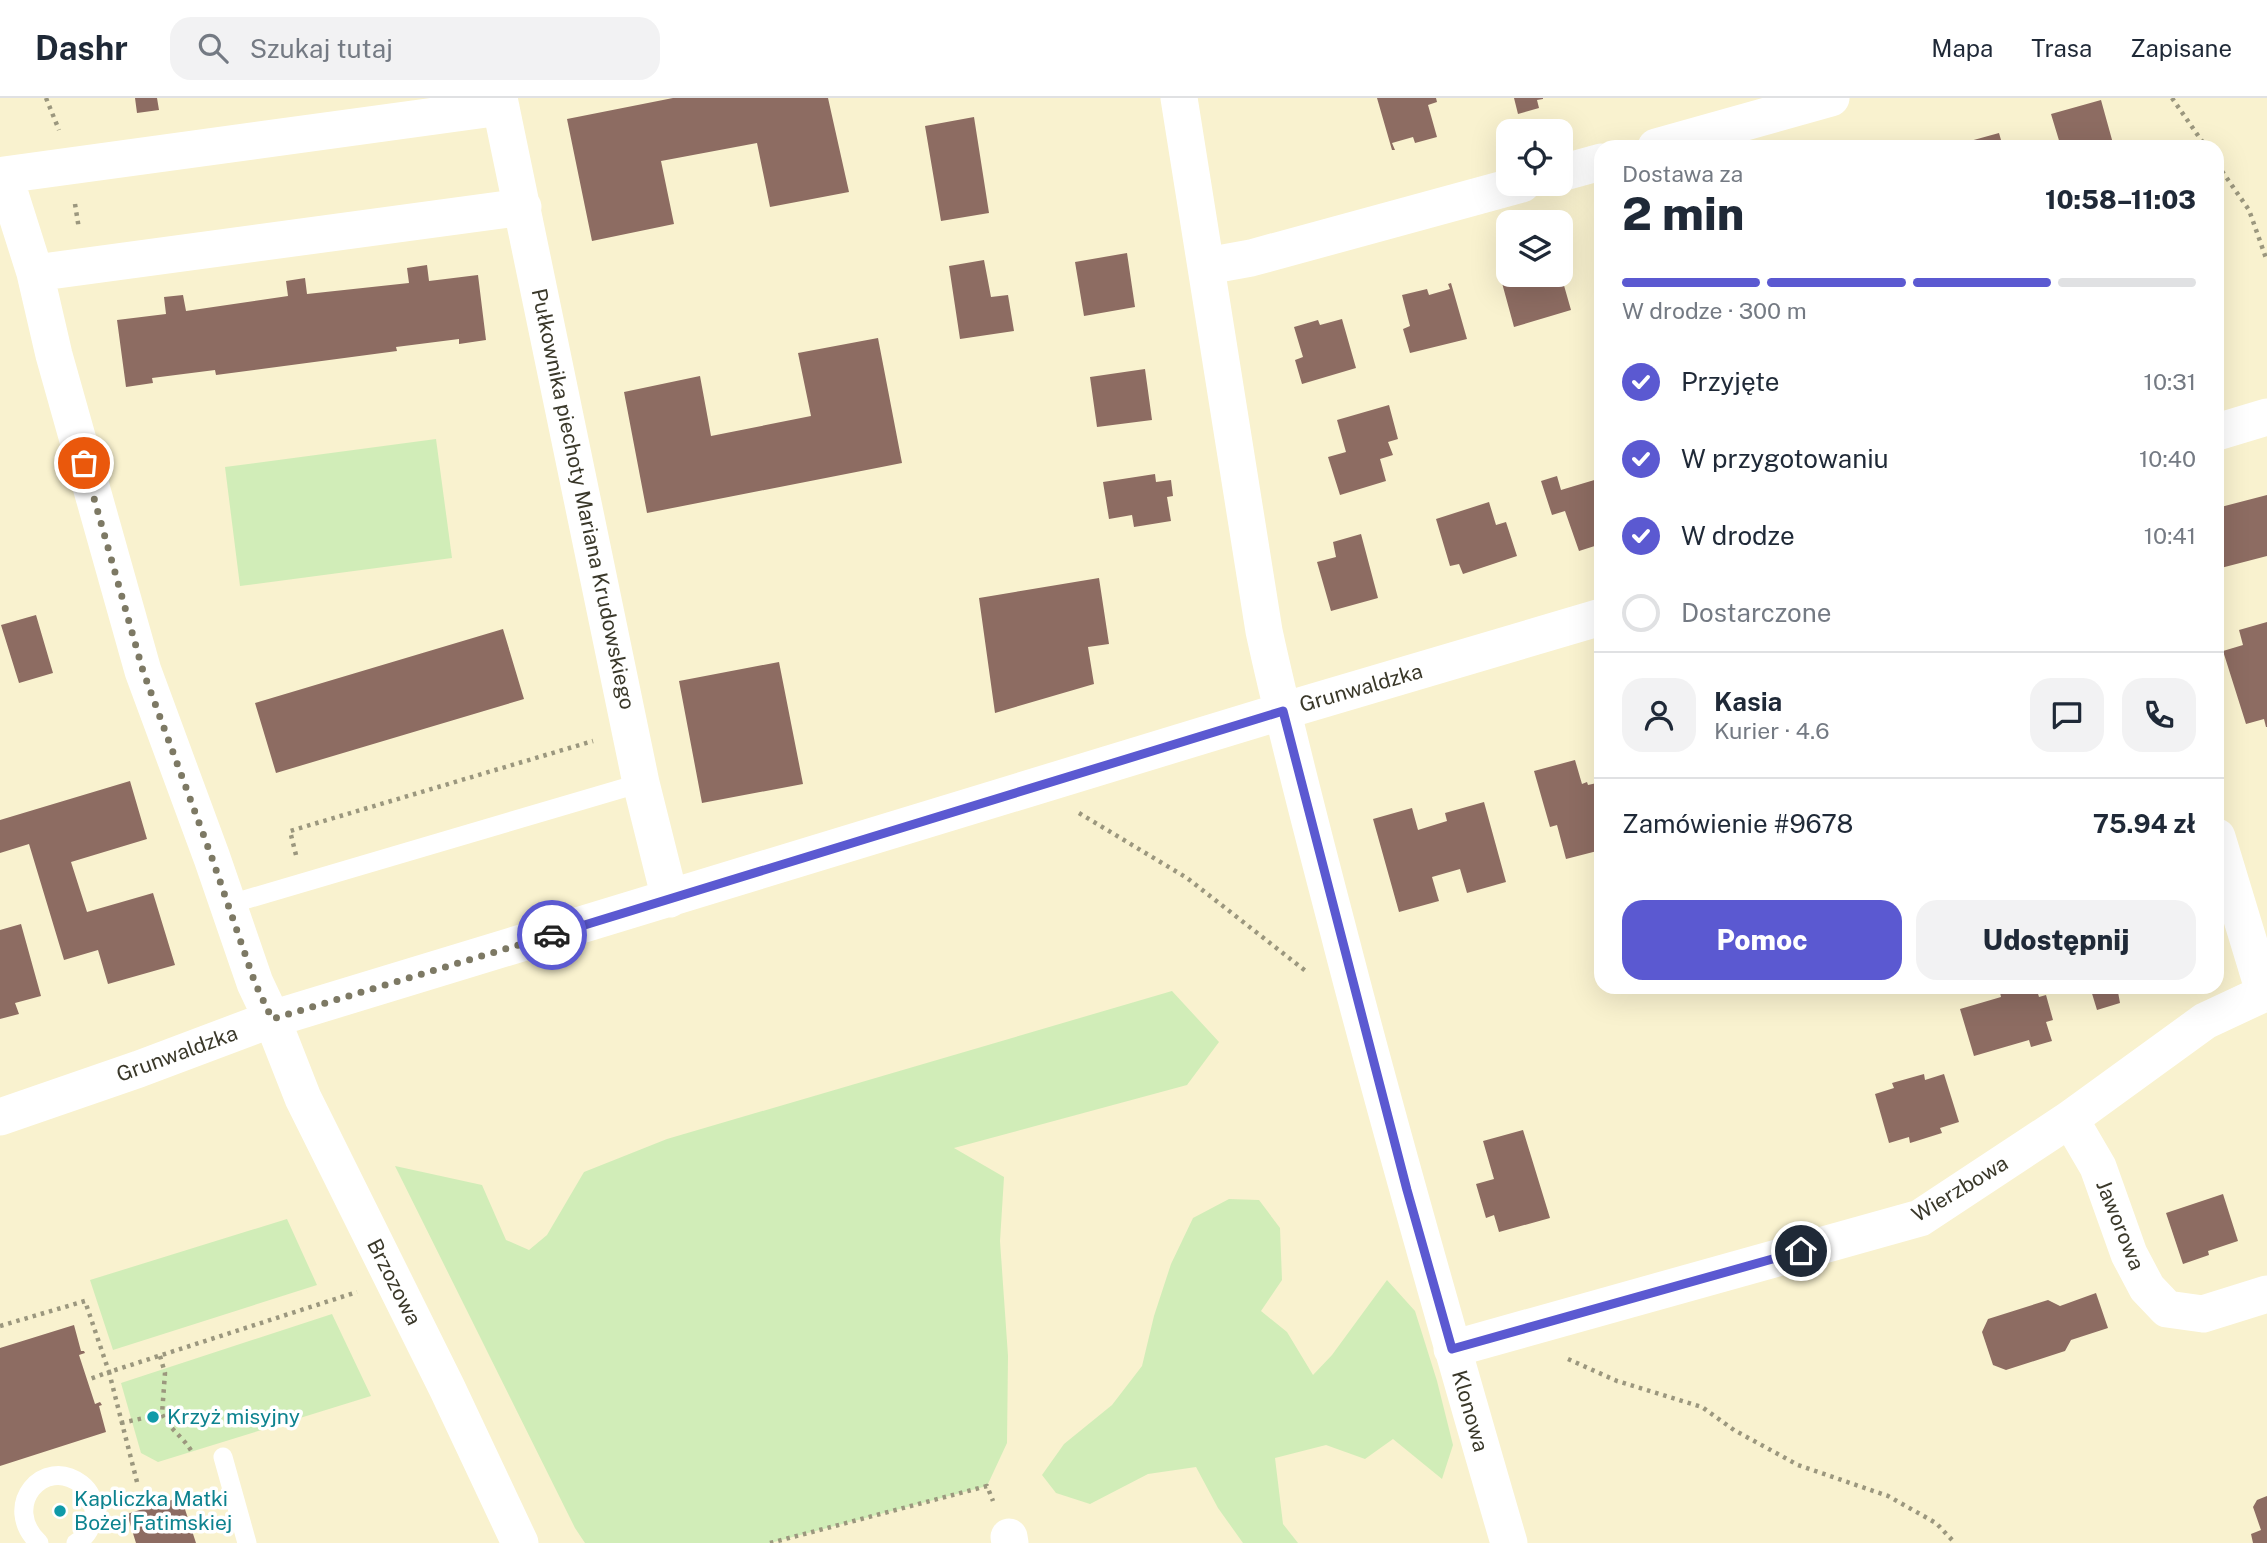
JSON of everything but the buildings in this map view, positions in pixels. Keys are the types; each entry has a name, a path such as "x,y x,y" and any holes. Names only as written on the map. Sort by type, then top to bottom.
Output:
{"street":[{"name":"Klonowa","path":"1179,98 1264,631 1413,1214 1509,1543"},
{"path":"1681,140 1831,98"},
{"path":"65,153 500,103"},
{"name":"Pułkownika piechoty Mariana Krudowskiego","path":"500,103 641,783 670,899"},
{"name":"Brzozowa","path":"65,153 4,176 35,272 54,355 143,671 255,983 303,1098 447,1388 520,1543"},
{"path":"1573,170 1594,164"},
{"path":"1207,266 1251,258 1496,191"},
{"path":"35,272 523,207"},
{"path":"2224,430 2267,417"},
{"name":"Grunwaldzka","path":"0,1117 272,1019 1594,619"},
{"path":"2224,859 2266,992"},
{"name":"Wierzbowa","path":"1452,1349 1920,1218 2070,1119 2205,1021 2266,992"},
{"name":"Jaworowa","path":"2070,1119 2098,1167 2129,1254 2147,1288 2167,1309 2203,1314 2267,1294"}],"lane":[{"path":"227,905 641,783"},
{"path":"223,1457 247,1543"},
{"path":"39,1543 29,1534 22,1520 22,1506 35,1483 49,1476 64,1476 76,1480 91,1496 94,1516 89,1531 76,1543"}],"path":[{"path":"46,98 65,153 85,265"},
{"path":"2172,98 2201,140"},
{"path":"2224,174 2249,210 2267,261"},
{"path":"304,883 290,831 589,744 596,739"},
{"path":"1055,781 1063,803 1187,878 1336,996 1355,993"},
{"path":"87,1380 393,1280"},
{"path":"0,1326 85,1301 109,1372 137,1482"},
{"path":"1538,1325 1544,1346 1554,1353 1617,1381 1702,1407 1734,1430 1798,1465 1888,1496 1936,1523 1955,1543"},
{"path":"160,1356 165,1373 162,1414 166,1423 187,1442 197,1464"},
{"path":"121,1423 162,1414"},
{"path":"770,1543 987,1486 1009,1540"}],"green space":[{"path":"436,439 452,558 240,586 225,467"},
{"path":"1172,991 1219,1042 1187,1085 954,1148 1004,1177 1000,1241 1008,1356 1007,1443 987,1486 770,1543 585,1543 575,1528 395,1166 482,1185 506,1240 529,1250 547,1235 584,1172 667,1139"},
{"path":"1229,1199 1259,1200 1280,1228 1282,1280 1261,1311 1287,1332 1313,1375 1332,1355 1387,1280 1415,1311 1453,1445 1442,1479 1393,1439 1365,1459 1326,1445 1275,1458 1283,1524 1298,1543 1243,1543 1218,1508 1196,1467 1148,1474 1090,1504 1056,1493 1042,1475 1064,1444 1112,1405 1142,1366 1154,1316 1171,1264 1193,1218"},
{"path":"287,1219 317,1285 113,1350 90,1280"},
{"path":"332,1314 371,1396 158,1462 141,1453 121,1383"}],"way so far":[{"path":"84,463 143,671 255,983 272,1019 552,935"}],"place":[{"name":"Krzyż misyjny","path":"153,1417"},
{"name":"Kapliczka Matki Bożej Fatimskiej","path":"60,1511"}],"route":[{"path":"552,935 1283,711 1407,1190 1452,1349 1801,1251"}]}
